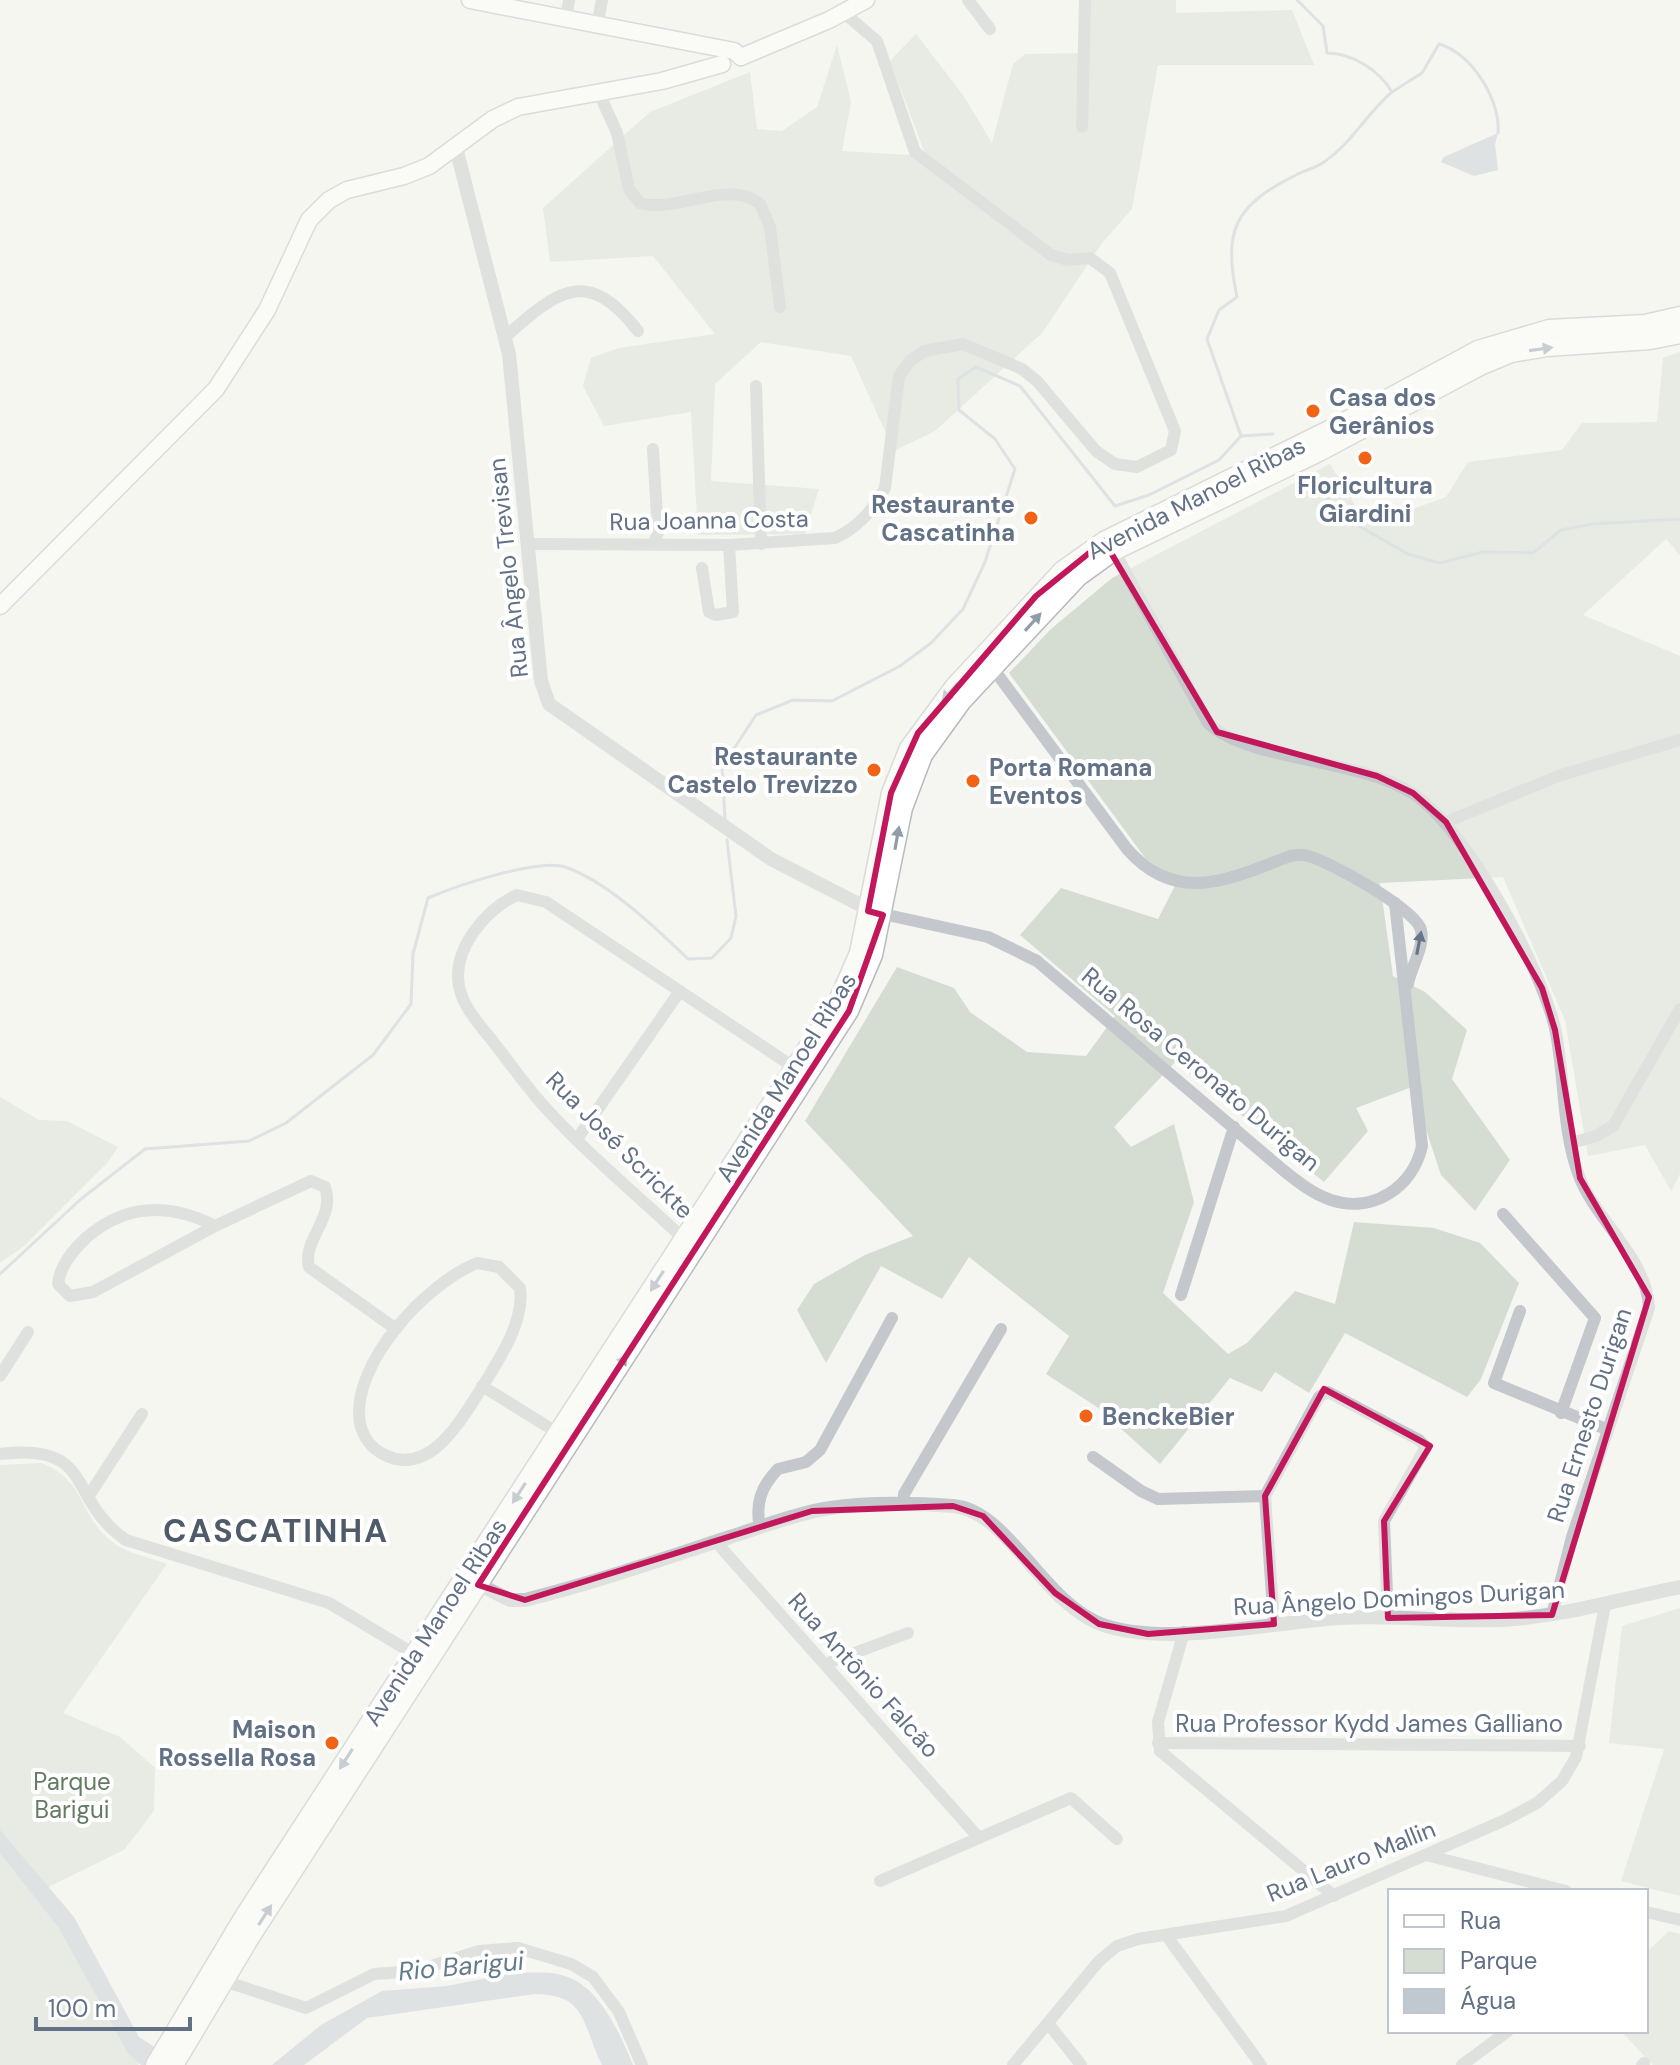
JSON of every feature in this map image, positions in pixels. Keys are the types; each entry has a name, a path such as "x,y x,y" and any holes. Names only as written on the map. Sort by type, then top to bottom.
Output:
{"main road":[{"path":"470,0 730,57"},
{"path":"0,606 216,389 267,310 317,209 338,194 416,172 456,148 493,119 518,107 662,81 730,57 840,7 866,0"},
{"name":"Avenida Manoel Ribas","path":"1330,438 1478,350 1549,329 1645,324 1680,316"},
{"name":"Avenida Manoel Ribas","path":"215,1978 230,1939 414,1654 548,1478 682,1270 699,1216 827,1018 854,968 876,913 891,793 909,748 934,710 1002,633 1063,570 1480,366 1511,353 1680,334"},
{"name":"Avenida Manoel Ribas","path":"155,2065 173,2055 215,1978 472,1581 592,1380 786,1109 859,992 903,808 916,769 939,729 1063,590 1109,546"},
{"path":"992,667 989,659 1002,633"},
{"path":"819,1058 815,1046 827,1018"},
{"path":"786,1109 797,1085 795,1068"},
{"path":"582,1425 577,1416 592,1380"},
{"path":"548,1478 561,1448 558,1433"}],"street":[{"path":"566,19 569,0"},
{"path":"597,26 602,0"},
{"path":"968,0 990,29"},
{"path":"1082,127 1085,0"},
{"name":"Rua Joanna Costa","path":"527,544 761,544 835,538 849,532 877,503 888,471 899,376 910,361 924,351 963,344 1022,369 1037,381 1096,451 1115,464 1137,467 1171,450 1175,431 1110,273 1090,258 1068,260 1051,255 915,152 877,41 840,7"},
{"path":"598,91 617,133 629,189 640,203 657,205 742,195 760,204 770,227 780,307"},
{"name":"Rua Ângelo Trevisan","path":"456,148 505,337 541,681 549,704 741,839 876,913"},
{"path":"505,337 542,306 575,292 601,294 612,300 638,331"},
{"path":"756,386 761,544"},
{"path":"653,449 658,532 654,544"},
{"path":"702,568 709,612 716,615 733,612 729,545"},
{"name":"Rua Ernesto Durigan","path":"1109,546 1202,715 1217,732 1244,743 1377,776 1413,793 1446,822 1470,856 1542,988 1555,1030 1571,1143 1588,1194 1639,1272 1649,1297 1637,1348 1607,1427 1572,1537 1552,1615"},
{"path":"992,667 1127,849 1149,869 1173,881 1202,884 1233,878 1299,854 1318,860 1413,916 1422,932 1406,993"},
{"path":"1446,822 1561,775 1680,740"},
{"name":"Rua José Scrickte","path":"680,991 557,908 525,894 497,906 479,925 464,951 459,986 471,1012 536,1096 577,1139 693,1239"},
{"name":"Rua Rosa Ceronato Durigan","path":"876,913 988,937 1037,961 1291,1177 1331,1200 1364,1202 1379,1199 1405,1183 1419,1159 1422,1134 1395,903"},
{"path":"577,1139 680,991 795,1068"},
{"path":"1571,1143 1596,1136 1613,1126 1680,1009"},
{"path":"1181,1295 1234,1127"},
{"path":"215,1226 174,1210 133,1211 117,1216 79,1244 59,1273 58,1284 70,1296 93,1292 215,1226 303,1184 319,1183 329,1197 328,1208 310,1250 309,1267 396,1329"},
{"path":"1503,1214 1595,1318 1562,1410"},
{"path":"477,1263 499,1267 520,1288 522,1302 513,1327 482,1386 456,1427 432,1450 404,1460 377,1452 364,1433 360,1410 371,1372 396,1329 448,1278 477,1263"},
{"path":"1520,1311 1494,1383 1607,1427"},
{"path":"760,1528 755,1506 758,1498 778,1469 806,1462 820,1450 892,1318"},
{"path":"903,1505 904,1494 1001,1329"},
{"path":"0,1376 28,1332"},
{"path":"482,1386 558,1433"},
{"path":"1274,1624 1265,1496 1325,1393 1406,1433 1426,1447 1384,1521 1388,1618"},
{"path":"88,1497 142,1414"},
{"path":"0,1454 37,1451 60,1459 71,1468 106,1524 126,1540 319,1599 357,1617 414,1654"},
{"path":"1093,1457 1158,1499 1265,1496"},
{"name":"Rua Ângelo Domingos Durigan","path":"472,1581 510,1600 525,1600 827,1508 903,1505 965,1508 983,1516 1055,1593 1099,1624 1130,1632 1184,1632 1388,1618 1485,1620 1552,1615 1680,1587"},
{"name":"Rua Antônio Falcão","path":"716,1542 979,1838"},
{"name":"Rua Lauro Mallin","path":"1013,2065 1108,1953 1127,1942 1278,1918 1334,1896 1537,1803 1562,1781 1580,1746 1605,1605"},
{"path":"1184,1632 1158,1722 1158,1743 1165,1757 1334,1896"},
{"path":"825,1664 908,1633"},
{"name":"Rua Professor Kydd James Galliano","path":"1158,1743 1580,1746"},
{"path":"880,1881 1071,1798 1117,1839"},
{"path":"1426,1855 1558,1889"},
{"path":"1648,1915 1680,1920"},
{"path":"1166,1935 1261,2065"},
{"path":"215,1978 306,2008 374,1974 415,1971 479,1951 505,1947 558,1959 593,1977 619,2012 642,2065"},
{"path":"1048,2023 1081,2065"},
{"path":"1462,2065 1505,2033"}],"highlighted area":[{"path":"1104,541 1217,732 1377,776 1413,793 1446,822 1542,988 1555,1030 1580,1178 1649,1297 1552,1615 1388,1618 1384,1521 1430,1446 1324,1389 1265,1496 1274,1624 1148,1634 1099,1624 1055,1593 983,1516 953,1506 812,1511 525,1600 478,1585 849,1011 883,915 868,911 891,793 918,733 1036,596"}],"green space":[{"path":"1091,0 1176,0 1176,13 1292,10 1314,65 1158,65 1132,209 1102,243 1043,332 935,431 894,451 851,356 761,342 715,384 711,481 819,489 805,534 698,535 691,412 604,426 583,386 591,358 619,348 715,334 653,256 550,262 543,208 650,112 750,72 757,129 782,131 817,107 837,45 851,102 842,151 926,156 890,61 916,34 963,95 992,143 1013,64 1025,54 1087,53"},
{"path":"1680,352 1680,555 1666,539 1583,615 1680,656 1680,1174 1671,1191 1645,1145 1588,1156 1565,1020 1503,877 1380,883 1393,976 1425,992 1467,1030 1452,1079 1510,1160 1475,1211 1441,1175 1412,1087 1356,1108 1368,1131 1324,1182 1175,1062 1114,1127 1131,1147 1174,1124 1194,1202 1163,1293 1228,1354 1247,1343 1295,1291 1335,1304 1354,1222 1434,1228 1480,1243 1519,1283 1481,1379 1467,1397 1345,1333 1309,1393 1275,1372 1262,1392 1230,1378 1160,1464 1097,1407 1046,1374 1069,1336 969,1257 942,1299 881,1266 826,1363 797,1310 814,1284 865,1255 913,1236 805,1121 897,967 954,988 970,1012 1027,1052 1086,1056 1115,1016 1020,935 1061,888 1158,919 1178,880 1146,859 1009,673 1051,629 1112,578 1330,464 1357,508 1391,517 1446,497 1468,462 1562,450 1582,423 1657,422 1663,358"},
{"path":"0,1097 39,1120 67,1121 118,1147 108,1162 24,1246 0,1263"},
{"name":"Parque Barigui","path":"41,1463 66,1479 110,1540 129,1551 167,1564 63,1713 120,1737 155,1768 154,1811 124,1850 40,1891 143,2053 138,2065 0,2065 0,1465"},
{"path":"1680,1608 1680,1896 1621,1881 1664,1749 1609,1743 1622,1626"},
{"path":"1669,1931 1680,1934 1680,2065 1653,2065 1623,2033 1648,2033 1648,1951"}],"water":[{"path":"1498,133 1495,144 1498,170 1474,176 1441,162 1444,157"},
{"path":"0,1830 74,1917 139,2037 182,2065 141,2065 128,2053 59,1928 0,1853"},
{"path":"513,1973 557,1974 581,1984 609,2015 633,2065 602,2065 586,2025 574,2006 552,1995 535,1994 367,2018 304,2065 272,2065 321,2025 382,1991 447,1986"}],"waterway":[{"path":"1241,436 1207,339 1219,310 1237,297 1232,254 1238,222 1246,210 1275,186 1321,164 1334,154 1392,92 1364,64 1346,56 1327,53 1323,26 1297,0"},
{"path":"1392,92 1422,73 1439,44 1463,57 1482,80 1495,107 1498,133"},
{"path":"725,818 722,767 756,715 793,700 832,701 900,666 931,643 963,609 985,562 1015,469 995,439 959,410 958,379 976,367 1020,386 1115,506 1149,495 1219,460 1241,436 1273,434"},
{"path":"1310,478 1345,518 1408,554 1440,563 1483,552 1533,553 1561,530 1593,524 1680,519"},
{"path":"0,1274 81,1199 145,1149 249,1141 286,1123 373,1055 411,1004 413,954 428,898 517,870 536,866 565,867 614,894 688,959 712,958 731,938 736,916 727,840"}],"place":[{"name":"Casa dos Gerânios","path":"1313,411"},
{"name":"Floricultura Giardini","path":"1365,458"},
{"name":"Restaurante Cascatinha","path":"1031,518"},
{"name":"Restaurante Castelo Trevizzo","path":"874,770"},
{"name":"Porta Romana Eventos","path":"973,781"},
{"name":"BenckeBier","path":"1086,1416"},
{"name":"Maison Rossella Rosa","path":"332,1743"}],"district":[{"name":"CASCATINHA","path":"276,1531"}],"water label":[{"name":"Rio Barigui","path":"461,1966"}]}
